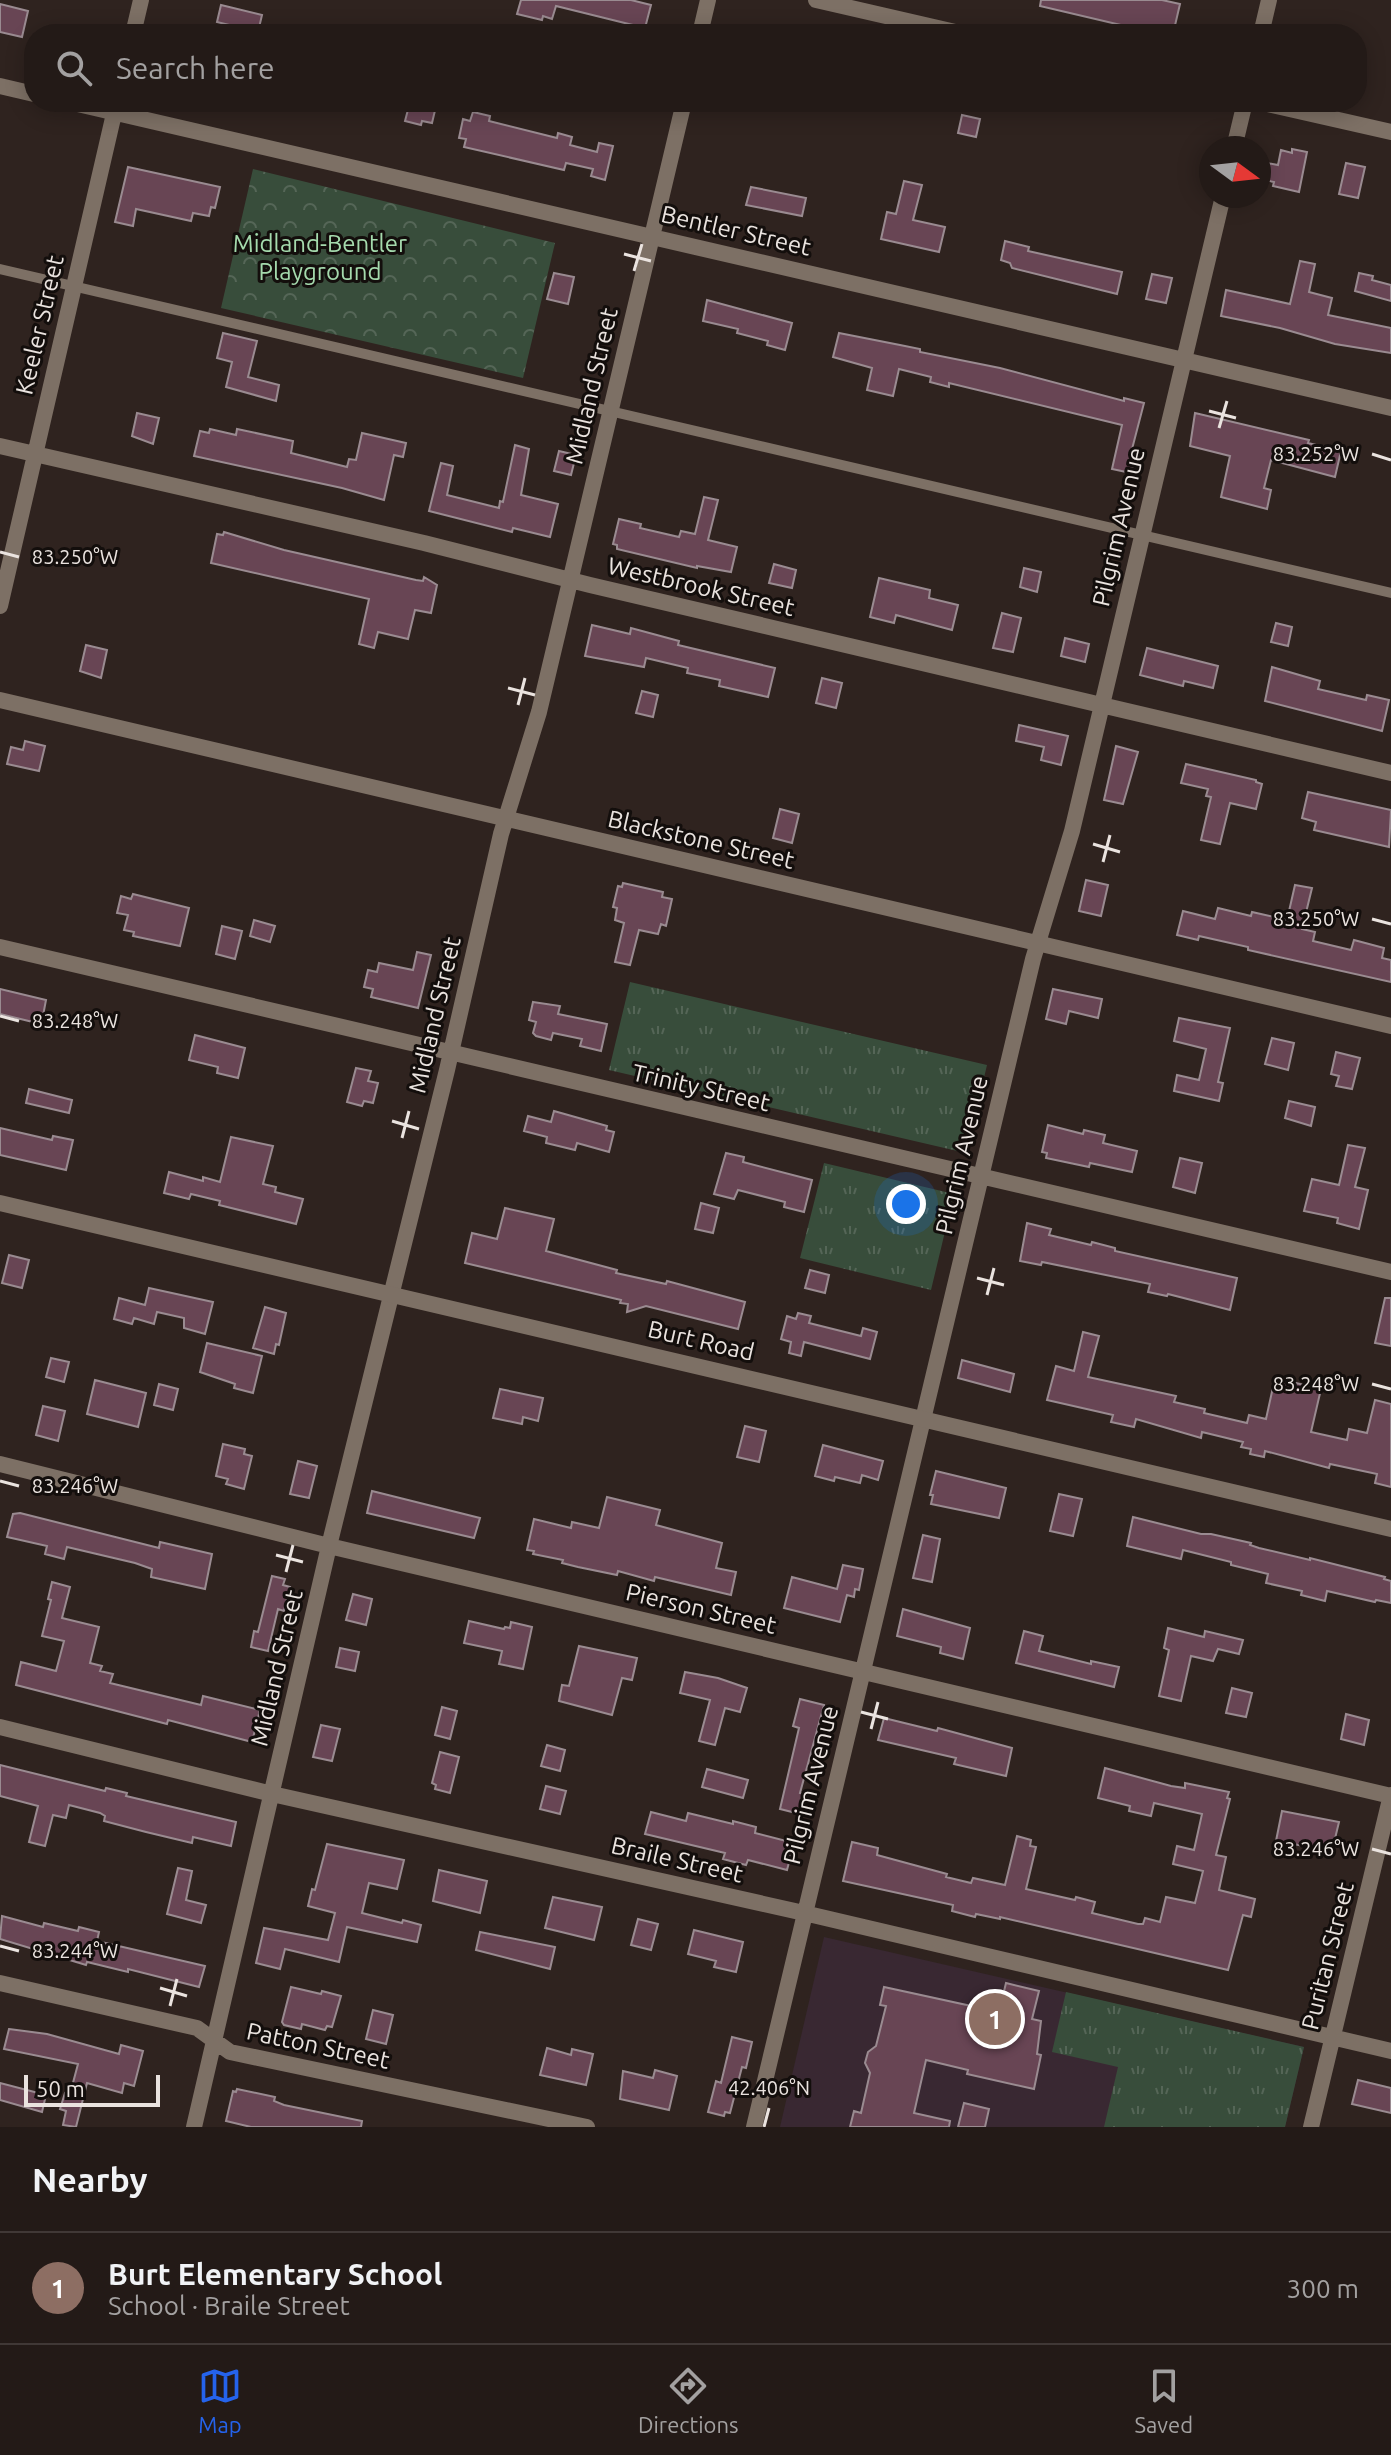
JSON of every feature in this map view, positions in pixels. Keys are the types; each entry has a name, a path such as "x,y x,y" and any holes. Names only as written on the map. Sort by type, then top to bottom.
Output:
{"street":[{"path":"135,24 141,0"},
{"path":"702,24 708,0"},
{"path":"816,0 920,24"},
{"path":"1263,24 1269,0"},
{"path":"0,86 24,92"},
{"name":"Keeler Street","path":"0,606 115,112"},
{"name":"Bentler Street","path":"137,112 1391,408"},
{"name":"Midland Street","path":"194,2127 329,1546 393,1294 506,818 539,712 682,112"},
{"path":"1237,136 1243,112"},
{"path":"1303,112 1391,132"},
{"name":"Pilgrim Avenue","path":"754,2127 981,1178 1039,944 1072,831 1220,208"},
{"name":"Westbrook Street","path":"0,446 1391,773"},
{"name":"Blackstone Street","path":"0,700 1391,1026"},
{"name":"Trinity Street","path":"0,947 1391,1272"},
{"name":"Burt Road","path":"0,1203 1391,1529"},
{"name":"Pierson Street","path":"0,1464 329,1546 1391,1796"},
{"name":"Braile Street","path":"0,1727 272,1794 804,1913 1391,2051"},
{"name":"Puritan Street","path":"1311,2127 1391,1796"},
{"name":"Patton Street","path":"0,1983 197,2028 230,2052 587,2127"}],"lane":[{"path":"0,269 1391,593"}],"shaded area":[{"path":"824,1937 1304,2047 1285,2127 780,2127"}],"green space":[{"name":"Midland-Bentler Playground","path":"253,169 555,243 523,378 221,308"},
{"path":"630,982 987,1065 966,1153 609,1070"},
{"path":"824,1163 954,1194 931,1290 800,1258"},
{"path":"1066,1992 1304,2047 1285,2127 1104,2127 1118,2067 1052,2052"}],"building":[{"path":"521,0 631,0 651,5 646,24 629,24 556,6 552,19 543,16 542,20 517,14"},
{"path":"1041,0 1162,0 1180,4 1175,24 1116,24 1040,6"},
{"path":"0,4 28,11 22,37 0,32"},
{"path":"221,5 262,15 260,24 217,22"},
{"path":"407,112 435,112 432,123 422,121 421,125 405,121"},
{"path":"473,112 490,116 489,121 557,138 558,133 572,137 570,145 597,152 599,143 613,146 605,180 591,176 593,169 566,163 564,170 464,147 466,139 459,138 463,119 470,121"},
{"path":"962,115 980,119 976,137 958,133"},
{"path":"1292,149 1307,152 1299,192 1273,186 1274,182 1271,181 1271,164 1278,165 1281,150 1292,153"},
{"path":"1346,163 1365,167 1358,198 1339,194"},
{"path":"128,167 220,187 215,208 211,207 209,216 193,213 191,221 136,209 133,226 115,222"},
{"path":"904,181 922,185 913,220 945,227 939,252 881,239 887,212 896,214"},
{"path":"751,187 806,198 802,216 746,205"},
{"path":"1005,241 1029,247 1028,251 1122,272 1117,294 1012,268 1010,263 1001,260"},
{"path":"1300,261 1315,264 1309,292 1332,298 1328,315 1391,328 1391,353 1335,344 1280,328 1221,316 1226,290 1290,304"},
{"path":"554,273 574,277 568,304 547,299"},
{"path":"1359,273 1391,285 1391,301 1355,291"},
{"path":"1152,274 1172,278 1166,303 1146,299"},
{"path":"707,300 792,323 785,350 767,345 768,341 737,333 738,329 703,321"},
{"path":"223,333 257,341 248,377 279,385 276,401 226,387 232,362 217,358"},
{"path":"839,333 1000,368 1124,401 1124,398 1144,403 1131,453 1136,454 1131,473 1112,469 1122,425 949,383 949,387 930,382 931,377 899,369 893,396 867,390 872,368 833,357"},
{"path":"137,413 159,418 153,444 132,436"},
{"path":"1195,413 1309,440 1308,443 1341,451 1335,477 1271,460 1264,488 1271,490 1267,509 1221,497 1230,456 1190,446"},
{"path":"210,429 236,435 237,429 293,441 291,453 347,467 349,459 356,460 362,433 406,443 403,457 394,455 384,500 194,456 200,431 209,433"},
{"path":"515,445 529,449 521,495 558,504 550,537 513,528 512,532 429,511 441,463 453,466 447,495 499,508 500,501 503,502"},
{"path":"559,451 576,455 571,475 554,471"},
{"path":"704,497 718,500 708,540 737,547 731,572 697,568 617,549 617,545 613,544 619,519 641,524 640,528 679,537 681,531 695,534"},
{"path":"224,532 284,550 416,580 423,581 424,577 437,585 431,613 415,610 408,639 378,632 374,648 359,644 369,599 211,563 217,534 223,535"},
{"path":"774,564 796,570 792,588 769,583"},
{"path":"1024,568 1041,572 1037,592 1020,587"},
{"path":"879,578 930,590 929,598 958,605 952,630 896,615 894,623 870,617"},
{"path":"1002,613 1021,618 1013,652 993,648"},
{"path":"1276,623 1292,627 1288,646 1271,642"},
{"path":"592,625 630,634 631,628 679,641 678,645 775,668 768,697 719,686 720,680 687,673 688,668 646,658 644,667 585,656"},
{"path":"1065,638 1089,644 1085,662 1061,656"},
{"path":"86,645 107,650 101,678 80,671"},
{"path":"1147,648 1218,666 1213,688 1184,681 1183,686 1140,675"},
{"path":"1272,667 1320,681 1318,689 1366,700 1367,695 1389,700 1382,731 1265,701"},
{"path":"822,678 842,683 836,708 816,703"},
{"path":"642,691 658,695 653,717 636,713"},
{"path":"1019,725 1068,736 1061,765 1041,760 1044,747 1016,741"},
{"path":"25,741 45,746 39,771 7,764 11,747 23,750"},
{"path":"1116,746 1138,752 1123,804 1104,800"},
{"path":"1186,764 1262,784 1256,809 1230,803 1220,844 1201,840 1211,797 1206,796 1208,789 1181,783"},
{"path":"1308,792 1391,810 1389,847 1314,830 1316,822 1302,818"},
{"path":"780,809 799,814 792,843 773,838"},
{"path":"1086,880 1108,885 1101,916 1079,911"},
{"path":"623,883 663,892 662,897 672,899 666,926 661,924 658,934 639,930 630,965 615,962 624,923 615,920 617,908 613,907 618,886 622,887"},
{"path":"1295,885 1312,888 1302,929 1315,932 1313,941 1351,950 1354,940 1384,948 1382,958 1391,960 1391,982 1199,936 1198,940 1177,935 1183,911 1215,919 1218,908 1287,920"},
{"path":"133,894 189,908 180,946 133,936 134,932 124,930 128,915 117,913 121,896 131,899"},
{"path":"254,920 275,926 270,942 250,936"},
{"path":"222,926 242,931 235,959 216,954"},
{"path":"417,952 431,955 418,1008 371,997 373,989 364,987 368,970 377,972 379,963 413,970"},
{"path":"0,989 46,1000 42,1021 38,1020 37,1023 0,1014"},
{"path":"1053,989 1102,999 1098,1018 1069,1011 1066,1024 1046,1019"},
{"path":"533,1002 560,1006 558,1014 607,1024 601,1051 580,1046 582,1039 553,1033 551,1040 536,1036 533,1033 536,1022 529,1020"},
{"path":"1179,1018 1230,1028 1218,1082 1223,1083 1219,1101 1174,1091 1177,1075 1199,1080 1206,1049 1174,1041"},
{"path":"195,1035 245,1048 238,1078 217,1073 218,1067 189,1060"},
{"path":"1272,1038 1294,1043 1288,1070 1265,1064"},
{"path":"1336,1052 1360,1058 1352,1089 1336,1086 1339,1076 1331,1074"},
{"path":"356,1068 371,1071 368,1081 378,1083 373,1103 364,1101 362,1106 347,1102"},
{"path":"29,1089 72,1100 69,1113 26,1103"},
{"path":"1289,1101 1315,1107 1311,1126 1285,1118"},
{"path":"554,1111 607,1126 606,1130 614,1132 609,1152 577,1143 575,1150 546,1143 547,1137 524,1131 528,1116 551,1122"},
{"path":"1048,1125 1083,1134 1084,1130 1105,1135 1103,1143 1137,1151 1132,1172 1046,1158 1047,1153 1042,1152"},
{"path":"0,1128 52,1140 53,1136 73,1140 66,1170 0,1155"},
{"path":"231,1137 273,1146 263,1184 276,1187 275,1192 303,1199 296,1224 219,1205 220,1201 191,1194 189,1199 164,1193 169,1172 220,1182"},
{"path":"1348,1145 1365,1148 1355,1187 1368,1190 1359,1229 1337,1223 1338,1218 1304,1211 1312,1179 1339,1185"},
{"path":"726,1153 744,1157 743,1162 812,1180 804,1212 784,1207 785,1202 738,1190 734,1199 714,1194"},
{"path":"1180,1158 1202,1163 1195,1193 1173,1187"},
{"path":"701,1203 719,1208 713,1233 695,1229"},
{"path":"505,1208 554,1219 546,1251 617,1270 616,1273 666,1284 667,1281 745,1302 738,1329 646,1306 627,1312 628,1304 620,1303 621,1300 465,1263 472,1233 497,1239"},
{"path":"1027,1223 1051,1229 1049,1235 1091,1245 1092,1242 1115,1248 1115,1251 1237,1278 1230,1310 1148,1292 1150,1284 1042,1262 1041,1265 1020,1261"},
{"path":"9,1255 29,1260 22,1288 2,1283"},
{"path":"810,1270 829,1275 825,1293 805,1288"},
{"path":"149,1288 213,1302 205,1334 184,1328 184,1318 157,1312 154,1324 134,1318 132,1324 114,1319 119,1298 145,1305"},
{"path":"1385,1298 1391,1298 1391,1346 1375,1343"},
{"path":"265,1307 286,1313 274,1354 253,1348"},
{"path":"798,1313 811,1316 809,1323 861,1336 863,1328 877,1332 870,1359 804,1342 801,1356 789,1353 791,1342 781,1339 787,1316 796,1319"},
{"path":"1083,1332 1099,1336 1088,1377 1176,1396 1174,1402 1205,1409 1204,1413 1247,1423 1249,1415 1266,1419 1275,1378 1321,1389 1311,1432 1347,1440 1349,1429 1367,1433 1375,1400 1391,1404 1391,1487 1375,1483 1377,1474 1330,1464 1329,1468 1265,1451 1264,1457 1250,1454 1251,1449 1241,1447 1243,1442 1202,1432 1201,1438 1136,1419 1134,1427 1111,1422 1113,1415 1047,1400 1056,1366 1074,1371"},
{"path":"207,1343 262,1356 253,1393 200,1372"},
{"path":"51,1358 69,1362 64,1382 46,1377"},
{"path":"962,1360 1014,1374 1010,1392 958,1378"},
{"path":"95,1380 146,1393 138,1427 87,1414"},
{"path":"159,1384 178,1389 173,1410 154,1405"},
{"path":"500,1389 543,1398 538,1421 523,1417 522,1424 493,1418"},
{"path":"43,1406 65,1411 58,1441 36,1435"},
{"path":"745,1426 766,1431 759,1462 737,1457"},
{"path":"223,1444 245,1449 244,1454 252,1456 244,1489 226,1484 228,1479 216,1476"},
{"path":"823,1445 883,1461 878,1480 862,1475 860,1483 815,1476"},
{"path":"298,1461 317,1466 309,1498 290,1494"},
{"path":"936,1471 1006,1488 999,1518 931,1504"},
{"path":"372,1491 480,1518 474,1538 367,1513"},
{"path":"1059,1494 1082,1499 1073,1536 1050,1531"},
{"path":"607,1497 660,1510 656,1525 722,1543 716,1568 736,1572 731,1595 655,1577 654,1581 618,1571 617,1575 578,1567 527,1550 534,1519 571,1528 572,1522 599,1528"},
{"path":"20,1513 159,1548 160,1542 212,1554 205,1589 151,1577 152,1569 135,1563 67,1547 64,1559 45,1554 47,1546 7,1537 13,1514"},
{"path":"1133,1517 1385,1577 1391,1581 1391,1603 1327,1591 1325,1601 1301,1595 1302,1591 1266,1583 1268,1574 1231,1565 1231,1562 1183,1550 1181,1559 1127,1546"},
{"path":"923,1535 940,1539 932,1582 913,1578"},
{"path":"843,1565 863,1569 859,1590 855,1589 854,1597 847,1595 840,1622 784,1608 792,1577 837,1589"},
{"path":"272,1576 285,1579 283,1585 290,1587 284,1611 278,1609 268,1651 251,1647 254,1631 258,1632"},
{"path":"52,1582 70,1587 62,1618 99,1627 90,1663 102,1666 100,1671 113,1674 110,1683 201,1705 203,1696 260,1710 252,1742 168,1720 167,1724 16,1685 21,1662 56,1671 64,1641 42,1636"},
{"path":"353,1594 372,1599 366,1625 346,1620"},
{"path":"903,1609 970,1628 963,1659 940,1653 941,1647 897,1636"},
{"path":"469,1621 504,1629 510,1628 511,1622 532,1627 523,1669 499,1664 502,1651 464,1643"},
{"path":"1168,1628 1204,1637 1205,1631 1243,1640 1239,1654 1218,1649 1213,1661 1191,1656 1181,1701 1159,1696 1169,1650 1164,1648"},
{"path":"1024,1631 1043,1636 1039,1651 1091,1664 1091,1661 1119,1667 1114,1687 1016,1663"},
{"path":"579,1646 637,1658 632,1680 622,1678 612,1715 559,1701 562,1685 569,1686"},
{"path":"340,1648 359,1652 355,1671 336,1667"},
{"path":"685,1672 718,1678 747,1688 740,1712 725,1708 715,1745 699,1741 710,1700 680,1693"},
{"path":"1232,1688 1252,1693 1246,1717 1226,1713"},
{"path":"800,1699 824,1705 800,1793 805,1794 800,1814 780,1809 799,1728 793,1726"},
{"path":"442,1707 457,1711 450,1739 435,1735"},
{"path":"1346,1714 1369,1720 1364,1745 1341,1739"},
{"path":"884,1718 937,1731 938,1728 1012,1748 1006,1776 954,1764 956,1758 878,1740"},
{"path":"321,1725 340,1729 332,1761 313,1757"},
{"path":"547,1745 565,1750 560,1771 541,1766"},
{"path":"440,1752 459,1757 450,1793 435,1789 436,1785 432,1783"},
{"path":"0,1765 105,1791 106,1788 127,1793 126,1796 236,1822 231,1846 193,1837 192,1843 146,1832 104,1821 105,1816 100,1813 69,1805 66,1818 53,1815 45,1846 29,1842 38,1806 0,1796"},
{"path":"1105,1768 1171,1786 1185,1788 1185,1783 1229,1792 1216,1855 1226,1857 1219,1890 1255,1899 1251,1917 1243,1915 1228,1970 1000,1917 976,1914 975,1917 952,1911 953,1905 843,1881 852,1842 878,1848 877,1855 947,1874 946,1877 971,1883 973,1878 1005,1885 1017,1836 1031,1840 1030,1846 1036,1847 1026,1889 1095,1902 1092,1913 1138,1924 1143,1924 1145,1918 1160,1922 1166,1897 1195,1903 1203,1871 1173,1864 1177,1846 1194,1850 1202,1814 1154,1803 1151,1816 1129,1811 1130,1806 1098,1798"},
{"path":"707,1769 748,1780 743,1798 702,1787"},
{"path":"546,1786 566,1791 560,1814 540,1809"},
{"path":"1282,1811 1339,1822 1332,1851 1276,1841"},
{"path":"651,1812 686,1821 688,1813 733,1824 733,1821 756,1827 755,1833 794,1843 787,1870 748,1860 746,1865 723,1859 725,1853 645,1834"},
{"path":"327,1844 404,1860 397,1889 369,1883 362,1913 421,1925 417,1942 347,1927 339,1962 285,1949 280,1969 256,1963 264,1928 328,1940 335,1913 308,1906"},
{"path":"178,1868 192,1871 186,1900 206,1905 201,1923 167,1914"},
{"path":"439,1870 487,1881 480,1913 433,1901"},
{"path":"553,1897 602,1907 594,1940 545,1928"},
{"path":"2,1916 43,1927 44,1923 78,1931 79,1927 99,1932 97,1941 205,1966 199,1987 128,1969 128,1972 87,1962 86,1965 0,1939"},
{"path":"638,1919 658,1924 651,1950 631,1945"},
{"path":"694,1930 743,1942 736,1972 714,1967 716,1961 688,1954"},
{"path":"480,1932 555,1947 550,1969 476,1950"},
{"path":"1006,1983 1039,1991 1032,2019 1041,2021 1037,2054 1041,2055 1034,2089 967,2074 968,2070 926,2060 914,2113 950,2121 949,2127 850,2127 854,2111 861,2113 870,2073 865,2063 868,2052 876,2046 886,2006 880,2005 884,1987 999,2012"},
{"path":"291,1987 341,1996 332,2027 327,2026 325,2030 302,2024 301,2029 284,2025 282,2022"},
{"path":"373,2010 393,2015 386,2044 366,2039"},
{"path":"9,2029 47,2034 119,2054 121,2045 143,2051 134,2086 124,2083 122,2093 87,2083 76,2127 63,2125 66,2111 60,2109 65,2093 70,2094 78,2064 4,2049"},
{"path":"732,2037 752,2042 730,2113 725,2112 724,2116 708,2112 716,2081 721,2083"},
{"path":"547,2048 571,2055 572,2049 593,2054 586,2085 540,2075"},
{"path":"655,2070 677,2076 669,2110 620,2099 623,2071 653,2078"},
{"path":"1358,2080 1391,2088 1391,2113 1352,2104"},
{"path":"0,2083 46,2095 42,2112 0,2100"},
{"path":"237,2089 275,2097 274,2101 284,2105 362,2121 361,2127 251,2127 226,2121 233,2091"},
{"path":"964,2103 989,2109 985,2127 958,2127"}],"place":[{"name":"Burt Elementary School","path":"995,2019"}]}
